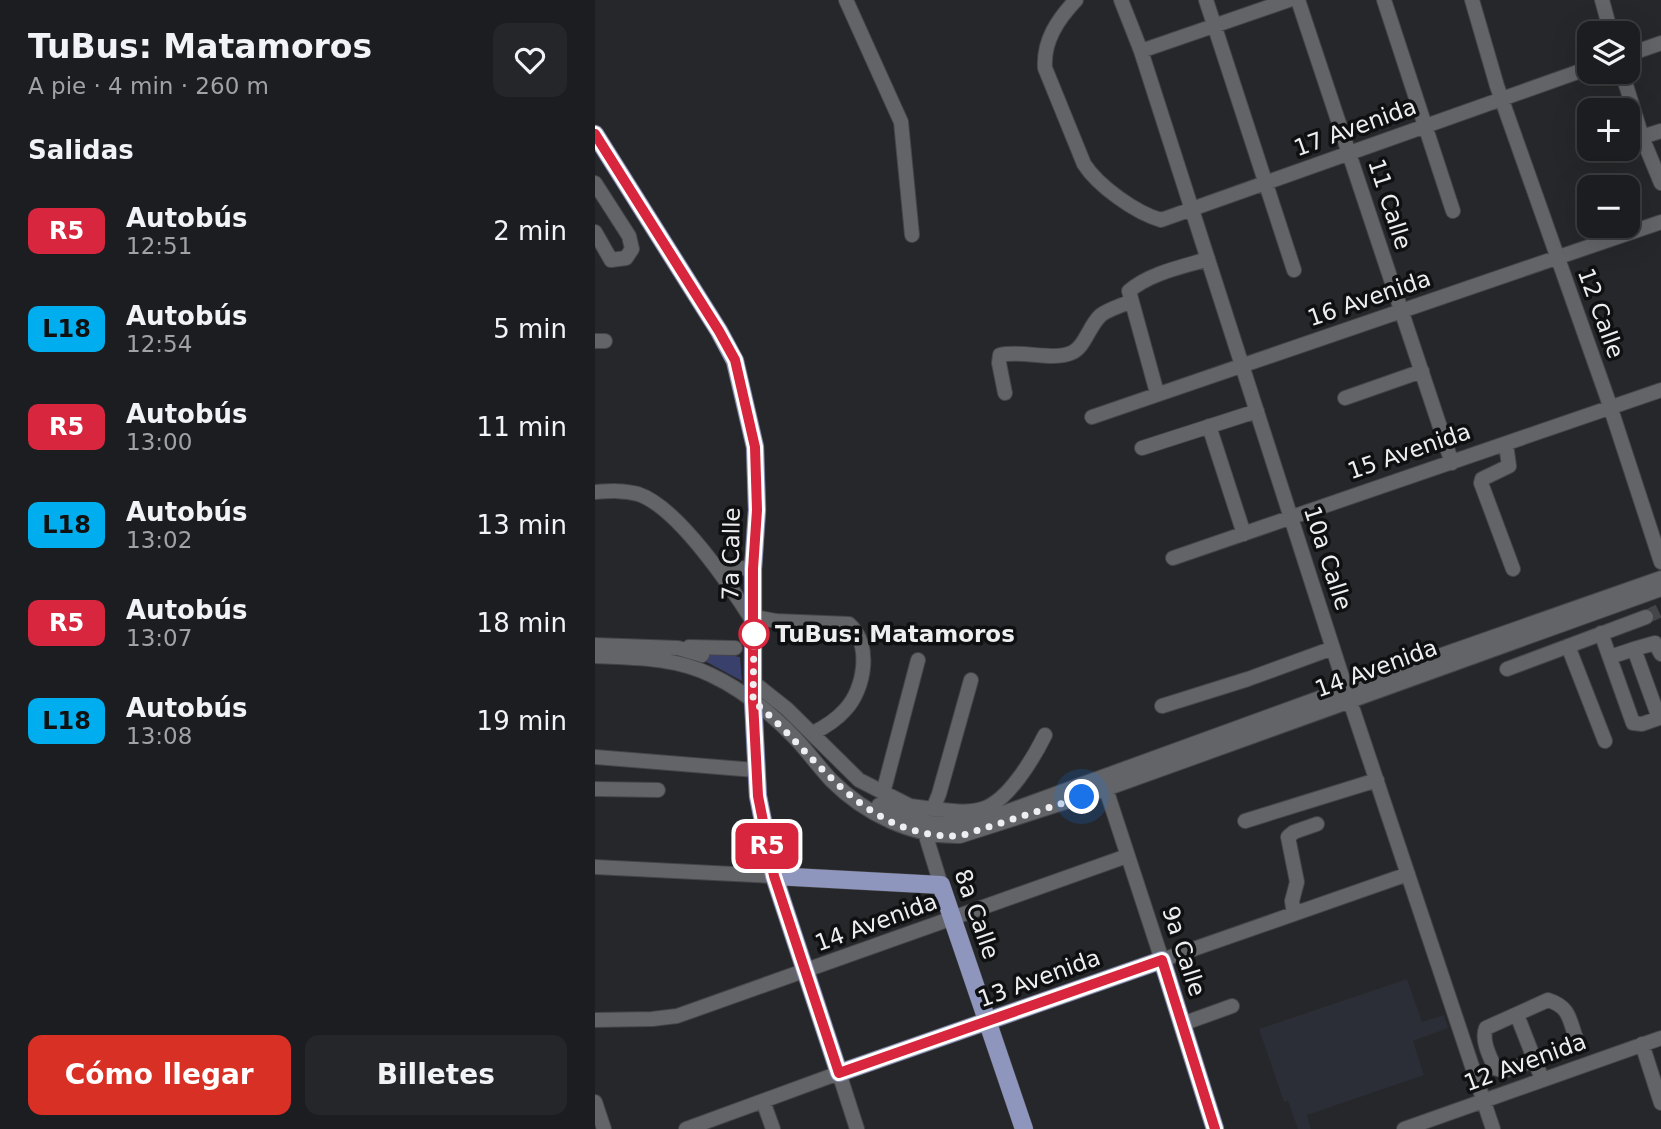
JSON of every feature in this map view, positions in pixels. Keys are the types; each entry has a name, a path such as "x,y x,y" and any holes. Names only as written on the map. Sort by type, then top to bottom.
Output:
{"main road":[{"name":"7a Calle","path":"595,134 735,360 755,447 755,770 760,806 774,876 839,1073"},
{"path":"774,876 941,885"},
{"name":"8a Calle","path":"941,885 1024,1129"},
{"name":"13 Avenida","path":"839,1073 1162,960"},
{"name":"9a Calle","path":"1162,960 1215,1129"}],"street":[{"path":"846,0 901,122 912,235"},
{"name":"17 Avenida","path":"1076,0 1048,40 1044,55 1045,68 1084,164 1100,184 1148,216 1161,220 1577,72"},
{"name":"10a Calle","path":"1121,0 1141,51 1348,695 1493,1129"},
{"path":"1206,0 1294,270"},
{"path":"1141,51 1289,0"},
{"name":"11 Calle","path":"1298,0 1452,463"},
{"path":"1384,0 1453,211"},
{"name":"12 Calle","path":"1472,0 1501,98 1611,408 1660,558"},
{"path":"1602,0 1608,21"},
{"path":"1640,50 1661,43"},
{"path":"1626,84 1642,137 1661,183"},
{"path":"1642,137 1661,131"},
{"path":"595,183 629,236 632,249 626,258 611,260 595,232"},
{"name":"16 Avenida","path":"1092,417 1661,222"},
{"path":"1005,393 1000,355 1071,353 1079,347 1090,326 1102,314 1130,296 1137,284 1208,259"},
{"path":"1130,296 1157,393"},
{"path":"1345,398 1422,371"},
{"name":"15 Avenida","path":"1173,558 1661,390"},
{"path":"1142,448 1257,411"},
{"path":"1209,426 1244,534"},
{"path":"1506,444 1509,466 1482,479 1481,483 1513,569"},
{"path":"595,492 623,491 641,495 659,507 717,566 754,620 849,624 861,639 863,664 859,685 845,711 813,733"},
{"path":"717,566 753,569"},
{"name":"14 Avenida","path":"754,690 832,780 866,809 894,823 925,833 960,836 1106,789 1661,578"},
{"name":"14 Avenida","path":"1348,695 1661,589"},
{"path":"1507,668 1646,617"},
{"path":"1601,633 1633,723 1642,724 1660,717 1634,649"},
{"path":"1610,657 1655,643 1661,654"},
{"path":"595,645 735,648"},
{"path":"1568,646 1605,741"},
{"path":"678,648 702,655"},
{"path":"1162,706 1333,648"},
{"path":"595,656 659,659 685,665 754,690 787,709 859,780 910,806 970,811 985,809 1021,776 1045,735"},
{"path":"883,793 918,660"},
{"path":"933,808 971,680"},
{"path":"754,690 803,736 849,786 866,798 912,819 950,824 984,820 1348,695"},
{"path":"595,757 755,770"},
{"path":"1245,821 1377,780"},
{"path":"595,789 658,790"},
{"name":"9a Calle","path":"1106,789 1162,960"},
{"path":"1294,914 1292,901 1297,882 1287,838 1294,832 1317,824"},
{"name":"8a Calle","path":"925,833 941,885"},
{"name":"14 Avenida","path":"595,1020 677,1016 1128,856"},
{"path":"595,867 774,876"},
{"name":"13 Avenida","path":"1162,960 1408,874"},
{"path":"1548,1000 1560,1004 1567,1012 1576,1038 1571,1048 1534,1060 1504,1071 1495,1068 1483,1033 1486,1028 1548,1000"},
{"path":"1182,1024 1231,1006"},
{"path":"1517,1015 1542,1079"},
{"name":"12 Avenida","path":"1404,1129 1661,1038"},
{"path":"1642,1044 1661,1103"},
{"name":"13 Avenida","path":"686,1129 839,1073"},
{"name":"7a Calle","path":"839,1073 857,1129"},
{"path":"763,1101 773,1129"},
{"path":"595,1102 604,1129"}],"shaded area":[{"path":"703,650 740,657 742,681 703,660"},
{"path":"1407,979 1422,1022 1444,1015 1448,1028 1413,1041 1424,1075 1307,1115 1311,1129 1298,1129 1288,1101 1284,1102 1259,1029"}],"tunnel":[{"path":"1646,617 1661,610"}],"bus line":[{"name":"R5","path":"595,134 719,331 735,360 744,392 755,447 757,510 753,569 753,701 758,796 774,876 839,1073 1162,960 1215,1129"}],"place":[{"name":"TuBus: Matamoros","path":"754,634"}],"route":[{"path":"754,634 753,701 797,740 832,780 866,809 894,823 925,833 960,836 1082,797"}]}
